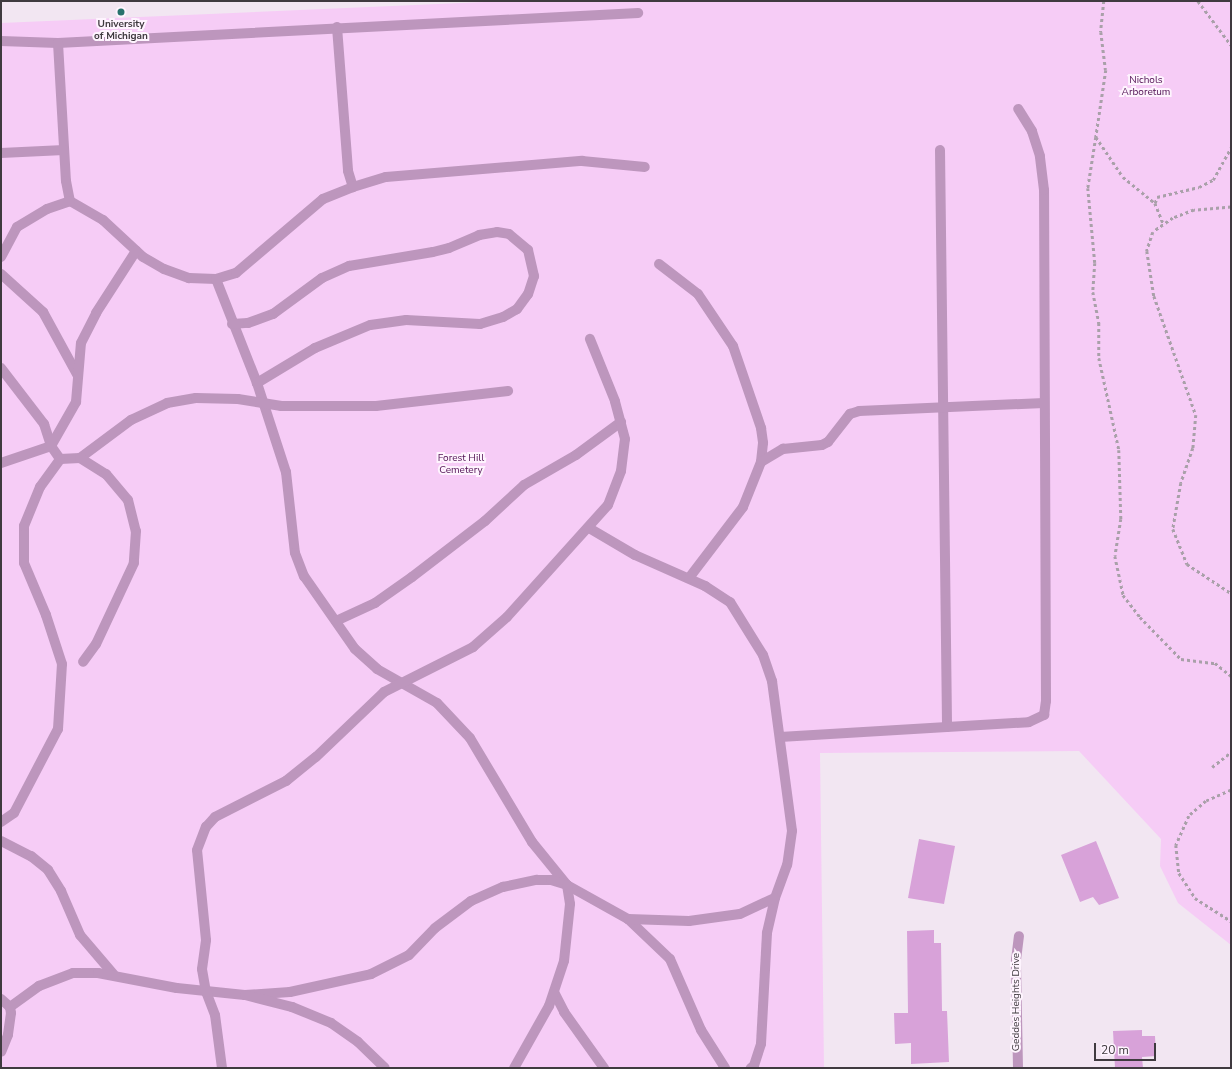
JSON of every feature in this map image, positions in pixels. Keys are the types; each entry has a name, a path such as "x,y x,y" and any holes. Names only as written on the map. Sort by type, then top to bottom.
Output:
{"street":[{"path":"1,41 58,42 638,13"},
{"path":"337,27 348,171 353,187"},
{"path":"58,42 64,150 70,201"},
{"path":"780,737 1029,722 1044,715 1044,190 1040,156 1032,131 1018,110"},
{"path":"1,153 64,150"},
{"path":"940,150 947,727"},
{"path":"70,201 102,220 136,251 170,272 190,278 216,279 236,272 323,199 353,187 386,177 582,161 645,167"},
{"path":"1,257 17,226 48,209 70,201"},
{"path":"232,324 248,323 273,314 322,278 349,266 433,252 449,248 479,235 497,232 509,234 528,250 534,276 528,294 517,309 504,318 480,324 406,320 370,325 315,348 257,383"},
{"path":"1,463 50,446 76,402 77,374 81,343 96,313 136,251"},
{"path":"659,264 698,294 733,346 761,428 763,443 761,462 743,507 689,578"},
{"path":"1,274 43,312 77,374"},
{"path":"216,279 232,324 257,383 286,472 295,553 304,576 355,649 377,669 437,703 470,738 532,842 568,885 570,904 564,961 549,1006 514,1068"},
{"path":"222,1068 215,1015 206,992 202,969 206,940 197,850 206,827 215,817 286,781 316,757 384,692 473,647 507,618 608,505 622,471 625,439 621,422 590,339"},
{"path":"1,368 6,382 44,424 50,446 60,459"},
{"path":"60,459 80,458 131,420 167,403 196,398 238,399 282,406 376,406 508,391"},
{"path":"761,462 783,449 822,446 828,442 850,414 854,412 1044,403"},
{"path":"336,621 375,603 412,577 485,521 524,485 576,455 621,422"},
{"path":"80,458 106,474 128,500 136,531 134,562 96,644 83,662"},
{"path":"1,822 14,813 58,729 62,664 46,615 24,562 24,526 40,487 60,459"},
{"path":"589,528 635,555 689,578 730,602 763,655 772,681 792,831 787,865 775,898 766,933 761,1044 754,1066 751,1068"},
{"path":"1,841 31,856 48,870 62,891 80,935 114,975"},
{"path":"10,1007 39,986 64,975 86,972 114,975 206,992 245,995 290,992 371,974 409,955 435,928 471,901 503,887 537,880 551,880 568,885 628,919 670,959 701,1030 725,1068"},
{"path":"628,919 689,921 740,914 775,898"},
{"name":"Geddes Heights Drive","path":"1018,1068 1016,960 1019,936"},
{"path":"554,992 564,1012 604,1068"},
{"path":"245,995 292,1007 331,1023 358,1042 385,1068"},
{"path":"1,999 10,1007 10,1024 1,1052"}],"path":[{"path":"1104,1 1101,32 1106,70 1088,188 1095,263 1093,292 1099,323 1099,358 1119,450 1121,519 1115,556 1123,595 1140,618 1181,659 1215,663 1231,676"},
{"path":"1198,1 1231,45"},
{"path":"1096,137 1123,177 1155,203 1163,223"},
{"path":"1155,203 1157,197 1161,195 1199,187 1213,180 1231,148"},
{"path":"1231,207 1194,210 1163,223 1153,232 1147,251 1153,288 1196,415 1193,448 1181,483 1173,529 1187,564 1231,593"},
{"path":"1212,767 1231,752"},
{"path":"1231,790 1206,801 1189,816 1176,845 1179,873 1195,898 1231,920"}],"green space":[{"name":"Forest Hill Cemetery","path":"507,1 1231,1 1231,945 1178,903 1160,866 1161,839 1079,751 820,753 824,1068 1,1068 1,23"}],"building":[{"path":"919,839 955,846 944,904 908,898"},
{"path":"1096,841 1119,898 1099,905 1093,897 1080,902 1061,855"},
{"path":"934,930 934,943 941,943 942,1011 947,1011 949,1062 911,1064 911,1043 895,1044 894,1013 908,1013 907,931"},
{"path":"1142,1030 1142,1036 1155,1036 1156,1056 1142,1057 1143,1068 1115,1068 1113,1031"}],"place":[{"name":"University of Michigan","path":"121,12"}],"park label":[{"name":"Nichols Arboretum","path":"1146,86"}]}
